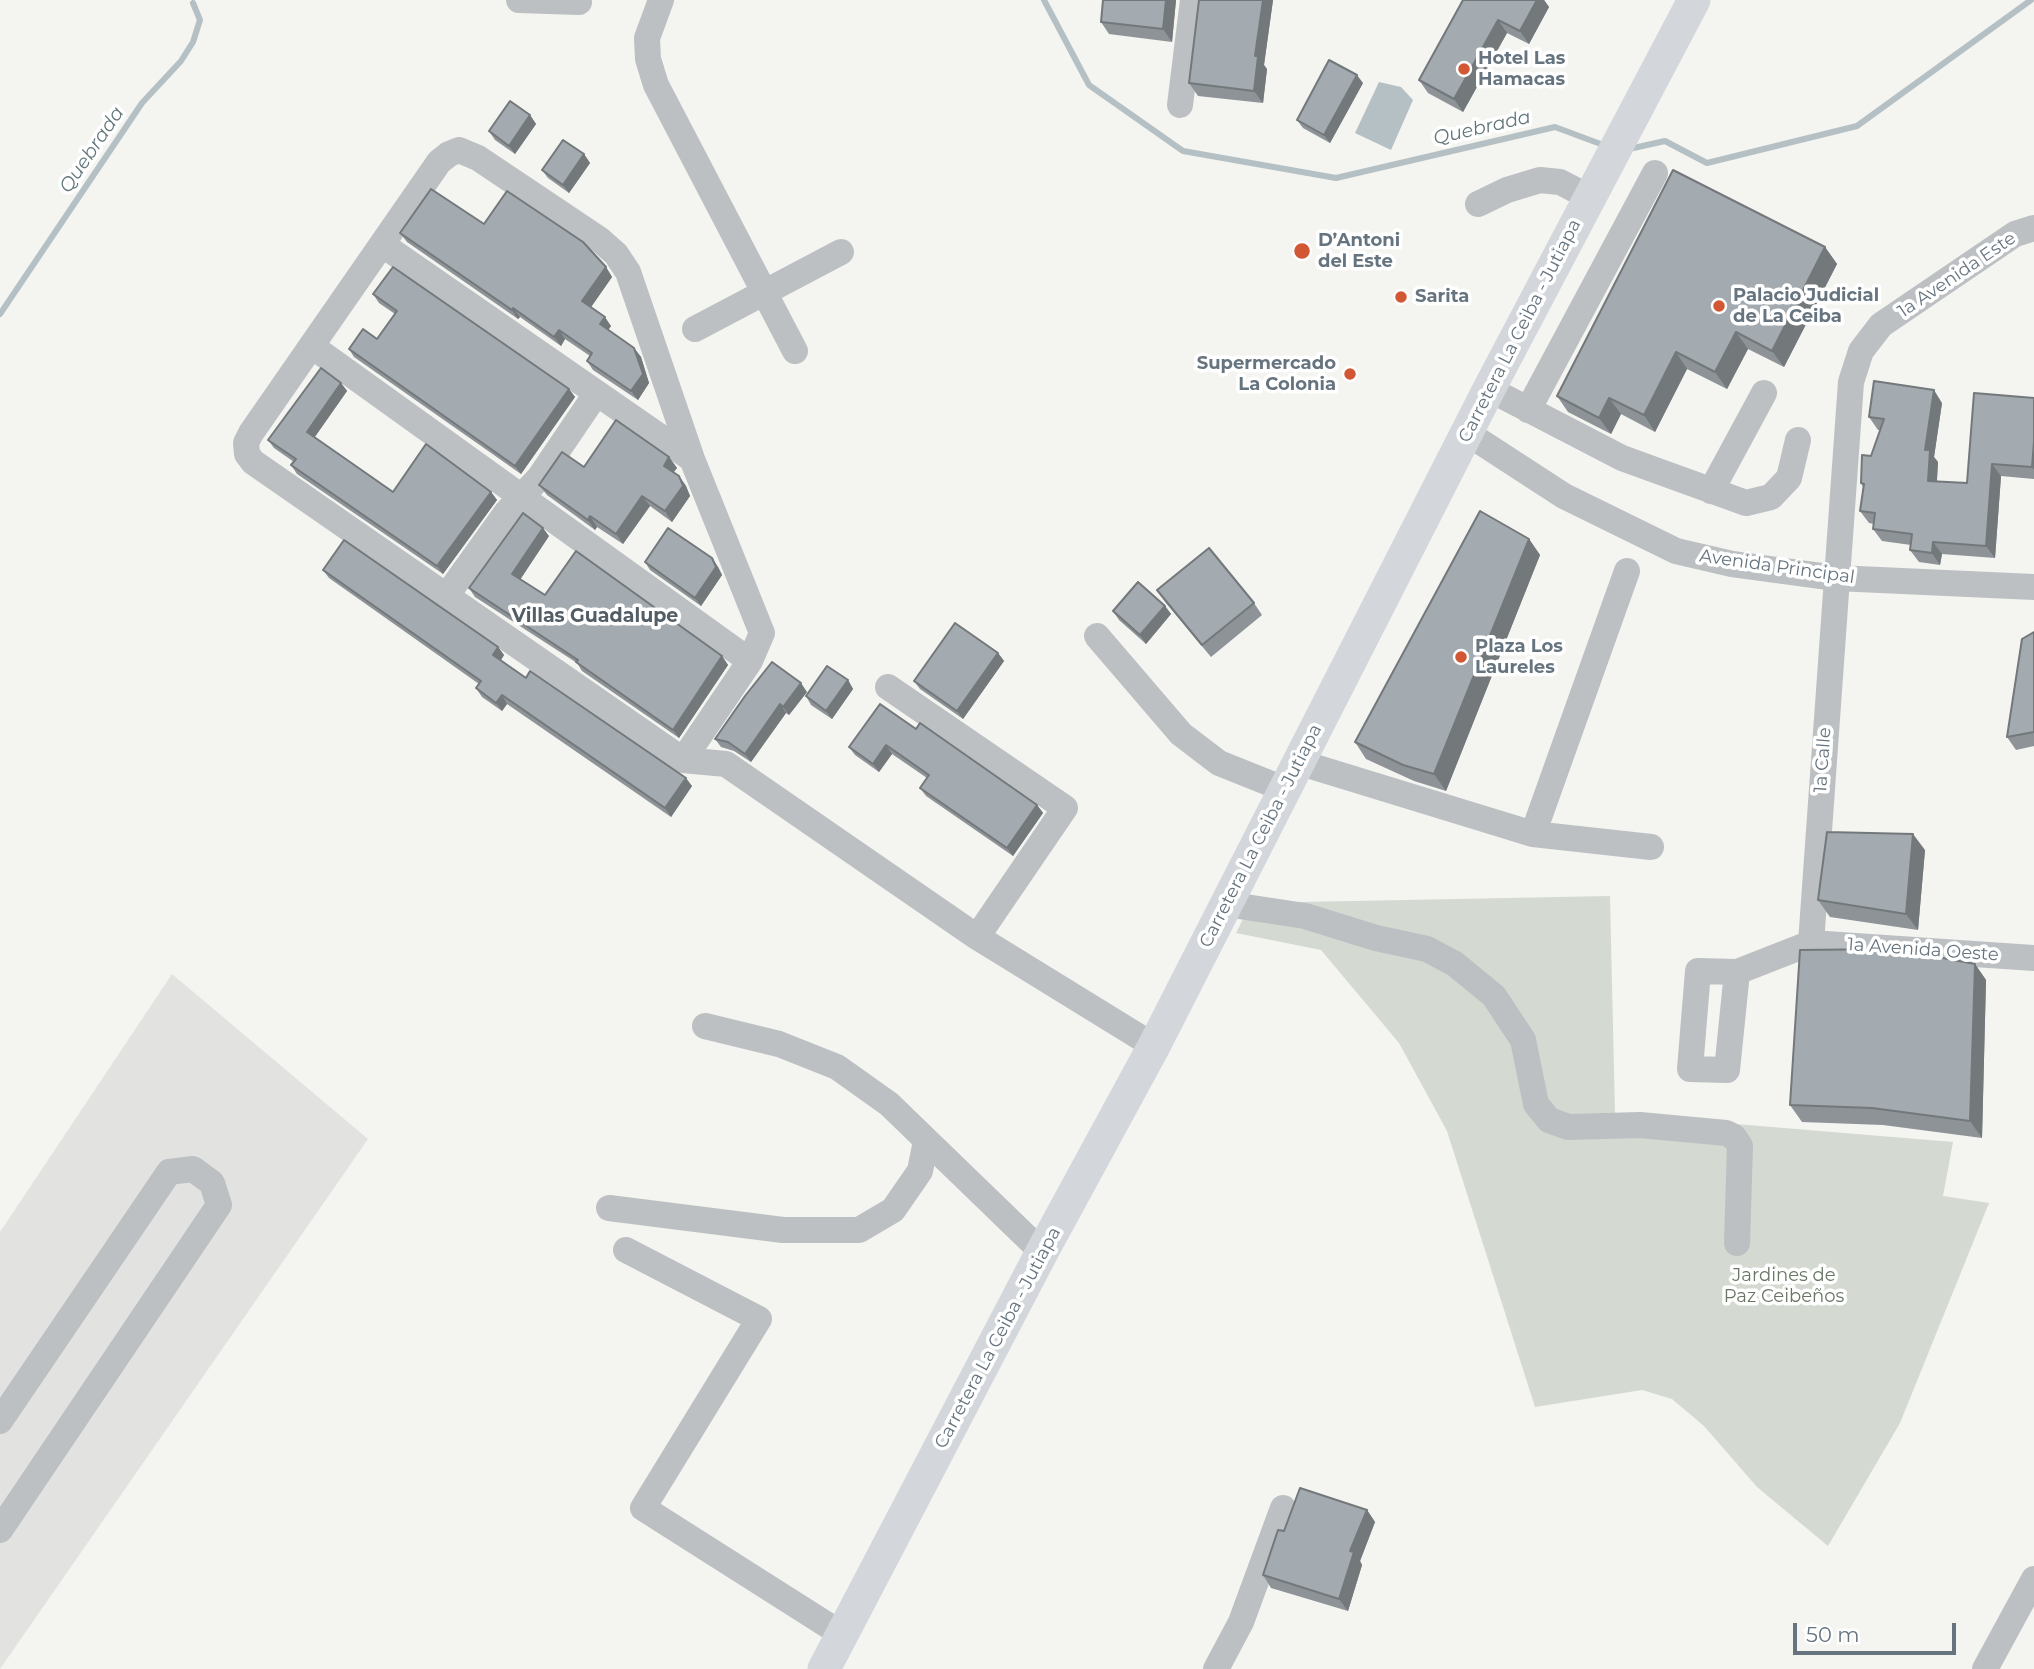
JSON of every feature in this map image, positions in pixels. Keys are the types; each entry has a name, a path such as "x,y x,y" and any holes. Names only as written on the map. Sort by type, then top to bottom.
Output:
{"main road":[{"name":"Carretera La Ceiba - Jutiapa","path":"824,1669 1042,1252 1154,1046 1489,389 1694,0"}],"street":[{"path":"519,0 579,2"},
{"path":"660,0 647,38 648,59 656,85 795,351"},
{"path":"1180,105 1193,0"},
{"path":"682,760 750,661 762,633 692,459 628,272 616,254 599,239 469,152 459,150 439,162 251,433 246,443 247,454 260,469 682,760 726,764 977,937 1154,1046"},
{"path":"1528,410 1655,173"},
{"path":"1478,204 1507,190 1540,180 1592,192"},
{"name":"1a Avenida Este","path":"1836,578 1851,382 1861,351 1881,325 2015,234 2034,228"},
{"path":"383,245 692,459"},
{"path":"695,329 841,252"},
{"path":"313,347 750,661"},
{"path":"1489,389 1622,458 1746,503 1771,497 1789,478 1798,440"},
{"path":"1711,491 1765,393"},
{"path":"445,598 506,513 539,478 596,394"},
{"name":"Avenida Principal","path":"1467,433 1564,496 1676,551 1732,564 1836,578 2034,587"},
{"path":"1533,834 1627,571"},
{"name":"1a Calle","path":"1811,943 1836,578"},
{"path":"1097,636 1181,734 1219,763 1291,776 1533,834 1651,847"},
{"path":"888,687 1065,808 977,937"},
{"path":"1226,904 1304,916 1376,938 1427,949 1455,964 1494,996 1523,1040 1536,1104 1549,1120 1568,1127 1640,1125 1726,1133 1734,1137 1740,1146 1737,1243"},
{"path":"1737,972 1811,943"},
{"name":"1a Avenida Oeste","path":"1811,943 2034,958"},
{"path":"705,1026 779,1044 837,1067 889,1104 1042,1252"},
{"path":"609,1208 783,1230 859,1230 894,1210 920,1171 926,1141"},
{"path":"0,1421 169,1172 193,1169 212,1183 219,1205 0,1530"},
{"path":"626,1250 759,1319 643,1507 843,1635"},
{"path":"1216,1669 1241,1622 1283,1508"},
{"path":"1985,1669 2034,1579"}],"shaded area":[{"path":"1379,82 1401,87 1413,100 1391,150 1355,133"},
{"path":"172,974 368,1139 0,1669 0,1232"}],"green space":[{"name":"Jardines de Paz Ceibeños","path":"1610,896 1615,1114 1953,1142 1943,1196 1989,1203 1900,1423 1828,1546 1757,1487 1704,1426 1672,1399 1642,1390 1535,1407 1447,1131 1399,1043 1321,950 1236,933 1251,903"}],"building":[{"path":"1103,0 1166,0 1163,29 1101,22"},
{"path":"1199,0 1263,0 1255,56 1258,56 1254,91 1189,83"},
{"name":"Hotel Las Hamacas","path":"1463,0 1537,0 1520,31 1498,20 1454,99 1419,80"},
{"path":"1329,60 1357,75 1324,135 1297,120"},
{"path":"510,101 530,115 509,146 489,131"},
{"path":"563,140 584,154 563,185 542,170"},
{"name":"Palacio Judicial de La Ceiba","path":"1673,170 1825,247 1772,351 1736,332 1715,372 1676,352 1644,415 1609,398 1599,418 1557,396"},
{"path":"431,189 484,224 507,191 583,242 606,267 582,301 605,317 600,324 634,348 643,374 631,391 587,361 592,353 559,330 554,337 400,233"},
{"path":"393,267 569,389 515,466 349,349 363,329 377,339 397,311 373,294"},
{"path":"321,368 341,383 307,432 393,492 426,444 491,492 437,566 291,465 296,459 268,440"},
{"path":"1874,381 1934,390 1925,450 1930,450 1928,481 1967,483 1974,393 2034,398 2032,467 1992,464 1986,546 1933,542 1932,553 1910,550 1912,534 1873,529 1875,513 1860,511 1864,484 1861,483 1862,455 1871,456 1884,419 1869,417"},
{"path":"616,420 669,457 664,466 679,476 683,486 665,511 642,496 616,534 590,516 588,520 539,485 562,452 584,467"},
{"name":"Plaza Los Laureles","path":"1480,511 1529,539 1434,774 1403,765 1355,742"},
{"path":"523,513 543,528 512,574 545,595 576,551 722,656 673,730 576,662 578,660 469,588"},
{"path":"668,528 712,558 716,567 695,598 645,562"},
{"path":"344,540 498,647 493,655 526,678 530,671 686,778 665,808 502,695 496,703 476,688 481,681 323,570"},
{"path":"1209,548 1254,603 1202,645 1157,590"},
{"path":"1138,582 1165,606 1140,635 1113,611"},
{"path":"955,623 998,653 957,711 914,681"},
{"path":"2034,632 2034,732 2007,737 2022,639"},
{"path":"772,662 801,683 783,707 780,704 745,754 728,742 715,739"},
{"path":"827,666 848,680 826,711 806,696"},
{"path":"880,704 916,729 920,723 1037,805 1007,848 920,788 929,775 886,745 873,764 849,747"},
{"path":"1827,832 1913,834 1906,914 1818,900"},
{"path":"1894,949 1975,964 1970,1121 1872,1108 1790,1105 1800,950"},
{"path":"1300,1488 1367,1510 1350,1551 1354,1552 1339,1599 1263,1575 1278,1530 1284,1531"}],"waterway":[{"name":"Quebrada","path":"1044,0 1089,85 1183,151 1336,178 1555,127 1606,146"},
{"name":"Quebrada","path":"1629,149 1665,141 1707,163 1857,126 2031,0"},
{"name":"Quebrada","path":"0,314 142,103 181,61 193,42 200,20 193,3"}],"place":[{"name":"Hotel Las Hamacas","path":"1464,69"},
{"name":"D’Antoni del Este","path":"1302,251"},
{"name":"Sarita","path":"1401,297"},
{"name":"Palacio Judicial de La Ceiba","path":"1719,306"},
{"name":"Supermercado La Colonia","path":"1350,374"},
{"name":"Plaza Los Laureles","path":"1461,657"}],"district":[{"name":"Villas Guadalupe","path":"595,616"}]}
